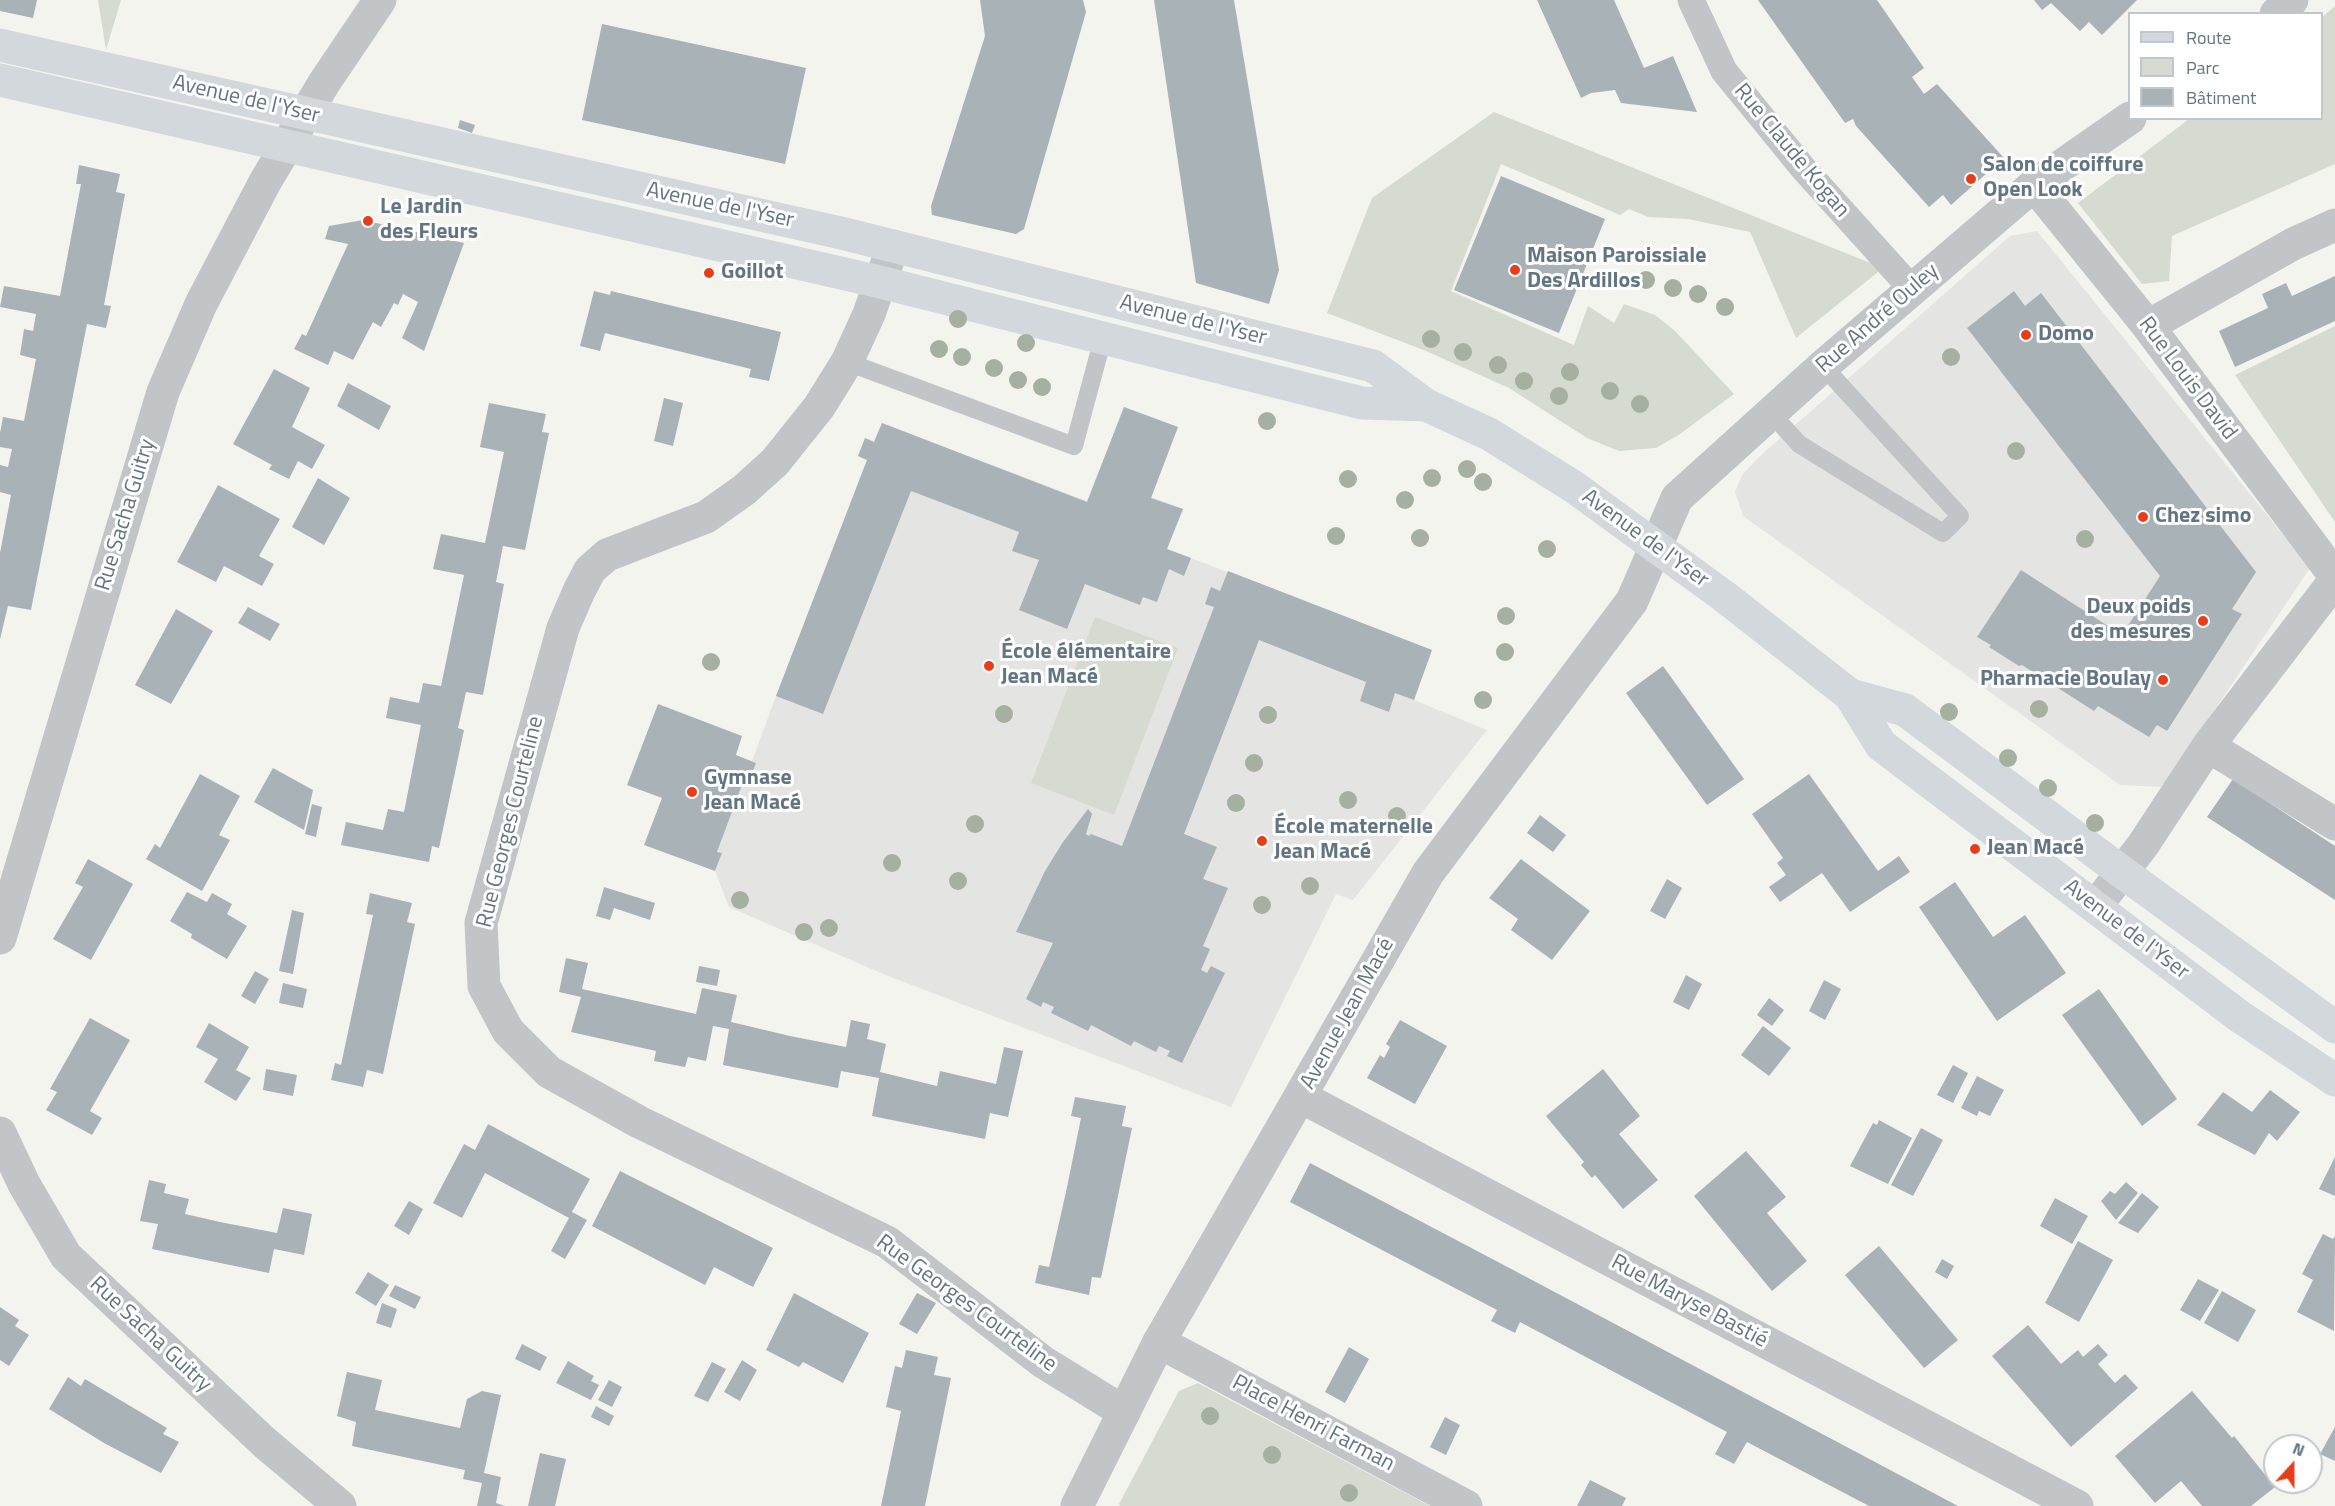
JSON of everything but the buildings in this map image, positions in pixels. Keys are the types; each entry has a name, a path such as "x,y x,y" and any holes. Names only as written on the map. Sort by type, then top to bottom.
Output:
{"main road":[{"name":"Avenue de l'Yser","path":"0,45 893,246 1372,366 1426,405 1489,434 1574,487 1725,597 1850,695 1881,746 2239,1016 2335,1080"},
{"name":"Avenue de l'Yser","path":"14,83 880,282 1362,404 1426,405"},
{"name":"Avenue de l'Yser","path":"1850,695 1905,710 2335,1027"}],"street":[{"name":"Rue Sacha Guitry","path":"0,938 64,717 163,392 201,304 286,146 380,0"},
{"name":"Rue Claude Kogan","path":"1691,0 1724,72 1803,168 1912,290"},
{"path":"2278,12 2292,0"},
{"path":"14,83 36,54"},
{"path":"150,115 158,81"},
{"name":"Rue André Ouley","path":"1655,546 1677,498 1823,366 2034,185 2128,119"},
{"path":"465,188 474,152"},
{"path":"595,218 604,181"},
{"name":"Rue Louis David","path":"2034,185 2148,326 2335,578 2208,746 2122,872 2096,906"},
{"path":"2148,326 2293,244 2335,225"},
{"name":"Rue Georges Courteline","path":"893,246 869,314 847,362 819,407 775,462 744,490 706,517 607,555 590,570 563,628 481,923 484,986 508,1031 549,1072 639,1122 887,1242 1043,1362 1124,1412"},
{"name":"Avenue Jean Macé","path":"1077,1506 1159,1342 1428,873 1632,600 1655,546"},
{"path":"2208,746 2335,824"},
{"name":"Rue Maryse Bastié","path":"1301,1097 2077,1506"},
{"name":"Rue Sacha Guitry","path":"0,1133 24,1184 66,1256 265,1443 340,1506"},
{"name":"Place Henri Farman","path":"1159,1342 1466,1506"}],"lane":[{"path":"847,362 1074,446 1103,338"},
{"path":"1771,413 1798,444 1943,533 1960,516 1823,366"}],"shaded area":[{"path":"2037,231 2310,568 2163,787 2120,785 1743,516 1735,492 1742,475 1760,456 2010,236"},
{"path":"1124,407 1178,427 1151,497 1183,509 1167,549 1432,650 1414,700 1487,730 1353,900 1336,894 1231,1107 883,974 729,907 715,871 722,853 717,852 745,777 750,779 756,763 752,761 867,460 858,456 865,438 874,441 882,423 1087,501"}],"green space":[{"path":"98,0 121,0 106,50"},
{"path":"2335,6 2335,164 2172,236 2169,281 2142,284 2078,203 2188,120 2323,120 2323,16"},
{"path":"1494,112 1883,268 1796,338 1750,232 1688,219 1648,217 1629,209 1620,215 1501,164 1451,291 1574,345 1588,306 1614,323 1624,304 1655,315 1675,331 1734,394 1680,434 1656,448 1619,451 1587,438 1509,388 1426,351 1327,313 1372,198"},
{"path":"2335,326 2335,522 2235,375"},
{"path":"1095,617 1178,648 1114,815 1031,783"},
{"path":"1198,1383 1430,1506 1120,1506 1119,1504 1179,1391"}],"place":[{"name":"Salon de coiffure Open Look","path":"1971,179"},
{"name":"Le Jardin des Fleurs","path":"368,221"},
{"name":"Maison Paroissiale Des Ardillos","path":"1515,270"},
{"name":"Goillot","path":"709,273"},
{"name":"Domo","path":"2026,335"},
{"name":"Chez simo","path":"2143,517"},
{"name":"Deux poids des mesures","path":"2203,621"},
{"name":"École élémentaire Jean Macé","path":"989,666"},
{"name":"Pharmacie Boulay","path":"2163,680"},
{"name":"Gymnase Jean Macé","path":"692,792"},
{"name":"École maternelle Jean Macé","path":"1262,841"},
{"name":"Jean Macé","path":"1975,849"}]}
